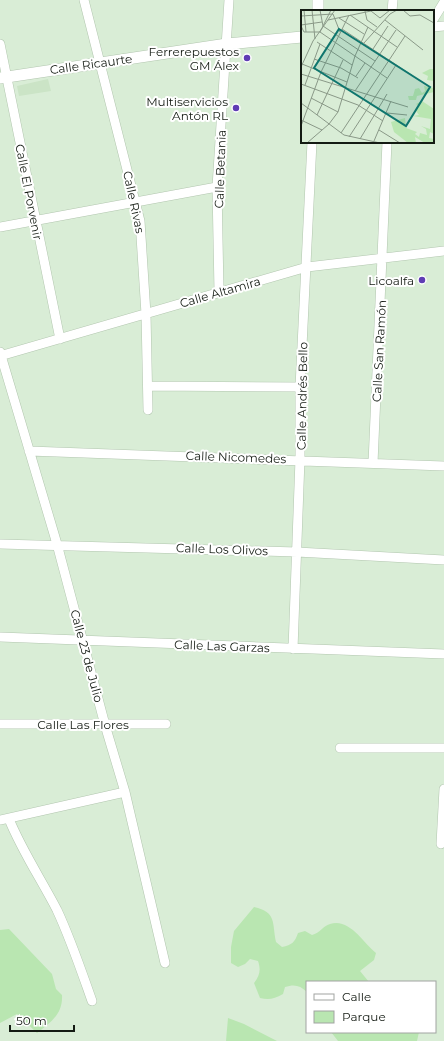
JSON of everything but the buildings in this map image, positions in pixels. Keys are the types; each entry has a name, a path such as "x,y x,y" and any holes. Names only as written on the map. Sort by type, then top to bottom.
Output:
{"street":[{"name":"Calle Rivas","path":"84,0 140,221 146,314 149,386 148,410"},
{"name":"Calle Betania","path":"219,291 217,187 227,44 228,0"},
{"path":"392,10 393,0"},
{"path":"434,18 444,2"},
{"path":"434,27 444,26"},
{"name":"Calle Ricaurte","path":"3,77 227,44 301,37"},
{"name":"Calle El Porvenir","path":"0,44 3,77 60,339"},
{"name":"Calle Andrés Bello","path":"293,650 300,460 300,388 312,143"},
{"name":"Calle San Ramón","path":"373,463 388,143"},
{"path":"0,227 34,222 217,187"},
{"name":"Calle Altamira","path":"0,355 307,267 383,259 444,250"},
{"name":"Calle 23 de Julio","path":"0,355 57,544 105,725 125,792 166,963"},
{"path":"149,386 300,388"},
{"name":"Calle Nicomedes","path":"29,451 444,466"},
{"name":"Calle Los Olivos","path":"0,544 57,544 297,552 444,560"},
{"name":"Calle Las Garzas","path":"0,637 293,650 444,654"},
{"name":"Calle Las Flores","path":"0,724 166,724"},
{"path":"340,748 444,748"},
{"path":"440,844 444,789"},
{"path":"92,1001 72,942 56,909 4,819 125,792"}],"shaded area":[{"path":"48,79 51,91 19,96 17,86"}],"green space":[{"path":"254,907 267,912 270,915 276,942 282,947 291,944 296,939 298,933 305,931 312,935 330,924 337,923 356,932 376,953 374,960 360,971 368,981 306,981 306,991 297,986 291,986 285,987 283,994 272,999 260,998 254,983 259,972 258,961 250,959 245,964 238,967 231,963 231,947 234,931"},
{"path":"9,929 52,974 56,989 62,995 62,1002 55,1017 37,1033 17,1014 0,1023 0,930"},
{"path":"228,1018 244,1024 277,1041 226,1041"},
{"path":"332,1033 419,1033 417,1041 338,1041"}],"place":[{"name":"Ferrerepuestos GM Álex","path":"247,58"},
{"name":"Multiservicios Antón RL","path":"236,108"},
{"name":"Licoalfa","path":"422,280"}]}
